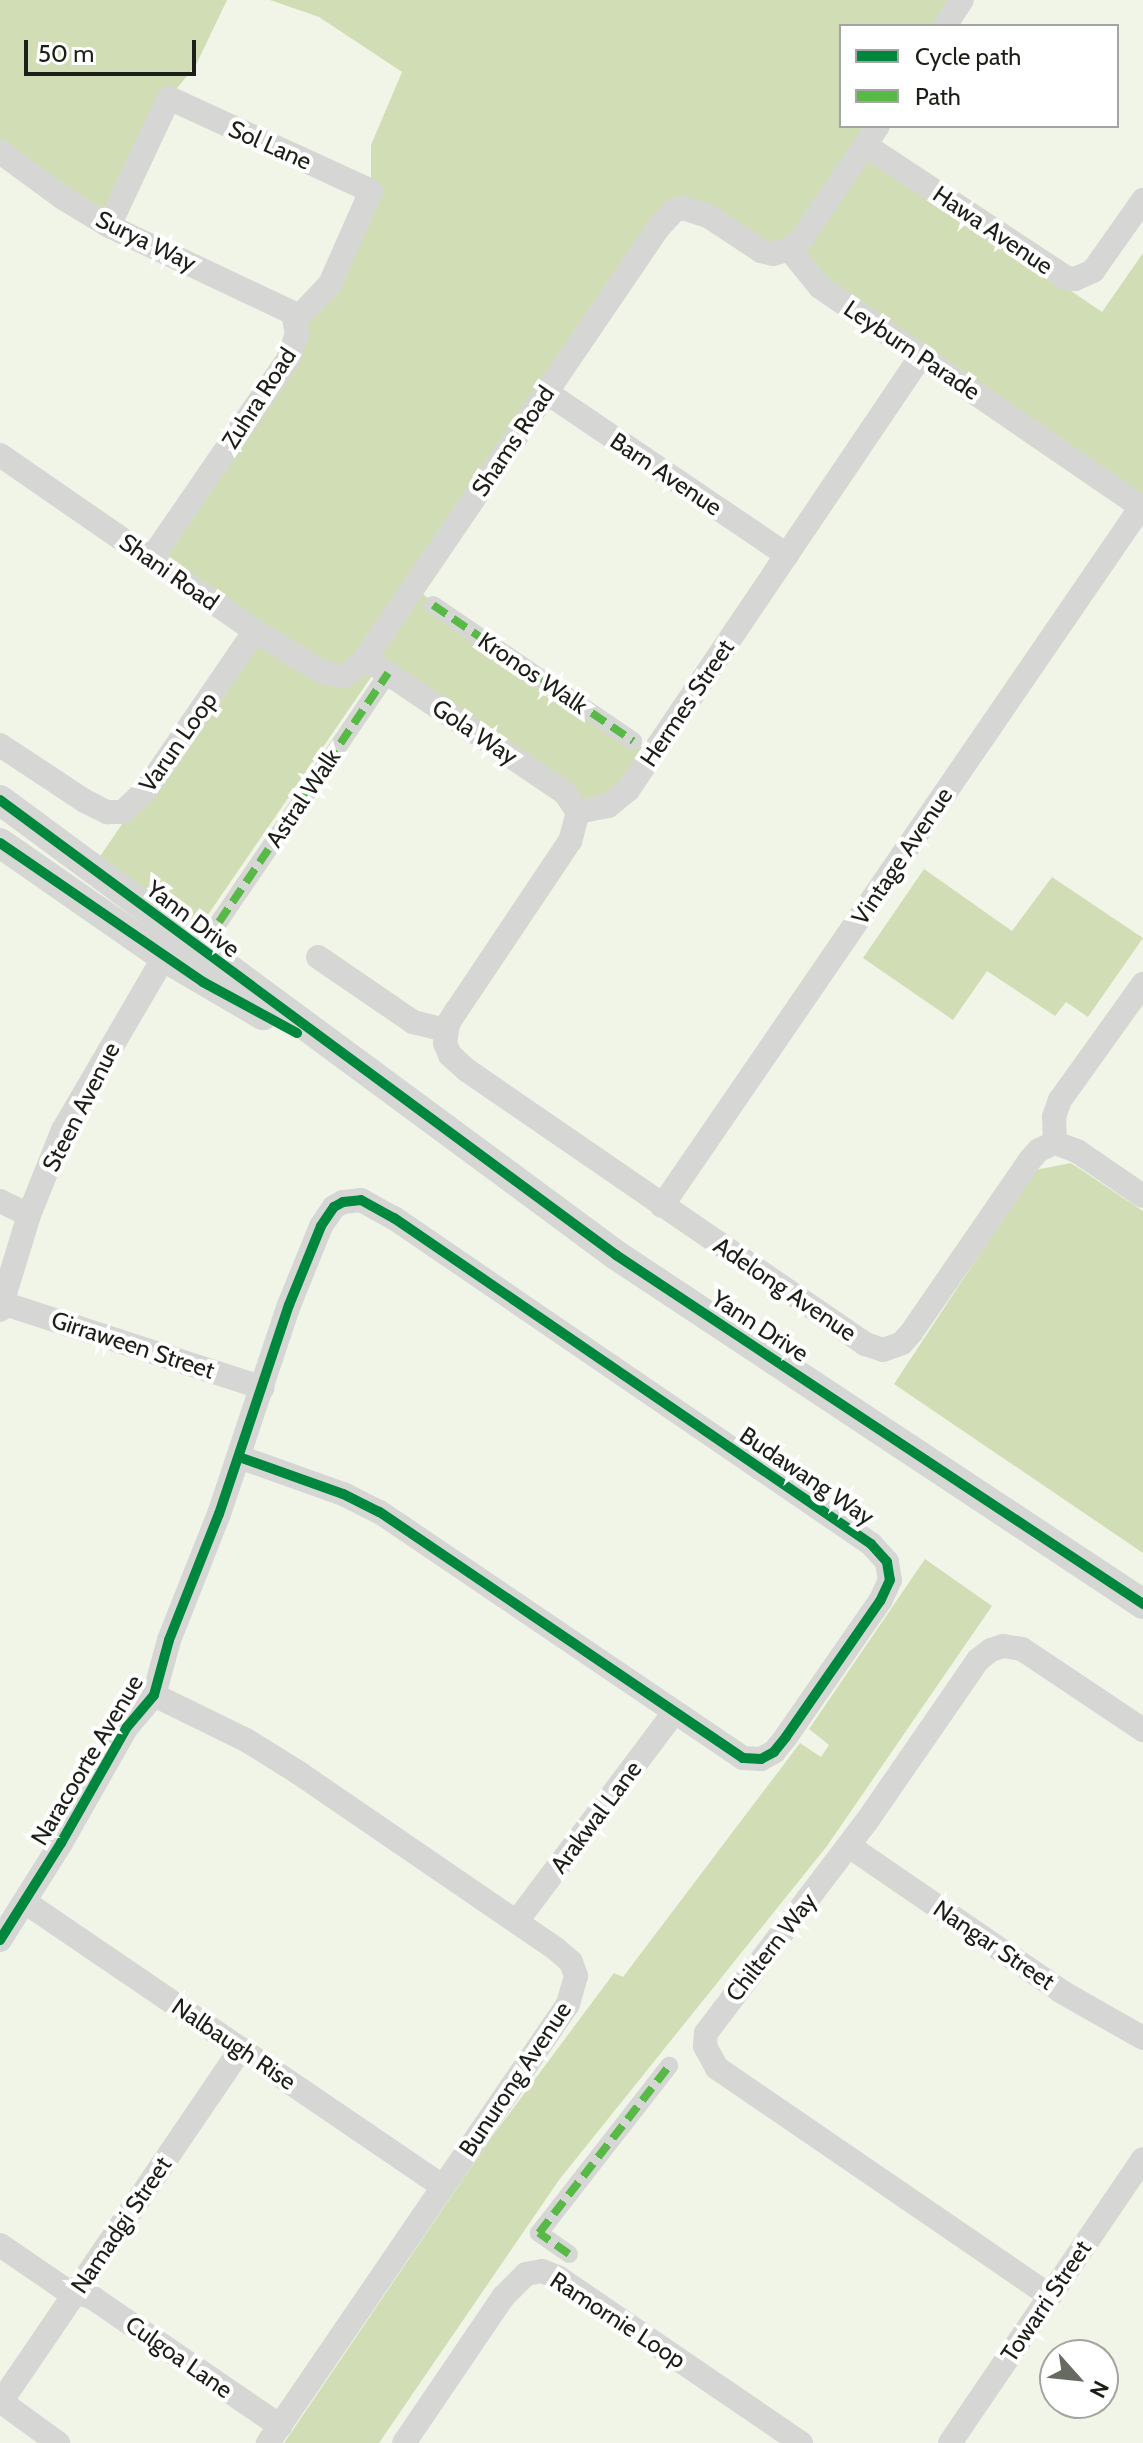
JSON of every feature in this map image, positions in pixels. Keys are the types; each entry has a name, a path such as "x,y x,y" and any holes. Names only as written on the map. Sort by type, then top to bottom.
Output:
{"street":[{"path":"946,24 962,0"},
{"name":"Sol Lane","path":"109,226 169,98 371,191"},
{"path":"789,249 800,241 871,135"},
{"name":"Hawa Avenue","path":"871,135 1067,278 1075,279 1093,271 1143,200"},
{"name":"Surya Way","path":"0,152 24,172 109,226 287,308 295,321"},
{"name":"Zuhra Road","path":"151,559 289,358 297,333 295,321 330,284 371,191"},
{"name":"Shams Road","path":"344,676 365,658 659,227 675,210 683,208 708,216 761,251 773,254 789,249"},
{"name":"Leyburn Parade","path":"789,249 811,280 1142,508"},
{"name":"Hermes Street","path":"578,812 608,806 624,796 921,356"},
{"name":"Barn Avenue","path":"546,392 787,555"},
{"name":"Shani Road","path":"0,455 255,631 324,673 344,676"},
{"name":"Vintage Avenue","path":"662,1206 1142,508"},
{"name":"Kronos Walk","path":"433,605 633,741"},
{"name":"Varun Loop","path":"0,745 85,801 107,812 123,812 146,790 255,631"},
{"name":"Gola Way","path":"365,658 565,793 578,812"},
{"name":"Astral Walk","path":"219,922 388,673"},
{"name":"Yann Drive","path":"0,800 616,1255 1143,1604"},
{"path":"318,957 413,1022 446,1030 570,841 578,812"},
{"name":"Yann Drive","path":"0,843 164,957 363,1070"},
{"name":"Steen Avenue","path":"1,1307 29,1215 63,1130 164,957"},
{"path":"1143,984 1060,1100 1054,1117 1055,1143 1077,1151 1143,1196"},
{"name":"Adelong Avenue","path":"446,1030 447,1050 459,1064 865,1344 883,1350 902,1343 911,1333 1030,1160 1039,1150 1055,1143"},
{"name":"Budawang Way","path":"361,1200 394,1218 881,1553 890,1573 886,1590 774,1752 761,1759 743,1758 379,1512 343,1494 239,1457 263,1388 289,1305 321,1226 334,1207 343,1202 361,1200"},
{"path":"0,1201 29,1215"},
{"name":"Girraween Street","path":"1,1307 263,1388"},
{"name":"Naracoorte Avenue","path":"0,1940 127,1727 154,1695 169,1640 239,1457"},
{"name":"Chiltern Way","path":"1050,2296 735,2081 709,2058 706,2033 849,1846 978,1660 991,1650 1003,1646 1022,1649 1143,1730"},
{"name":"Bunurong Avenue","path":"154,1695 246,1740 299,1773 517,1921 571,1962 576,1976 574,1991 274,2435"},
{"name":"Arakwal Lane","path":"517,1921 674,1713"},
{"name":"Nangar Street","path":"849,1846 1062,1992 1143,2038"},
{"name":"Nalbaugh Rise","path":"25,1902 442,2186"},
{"name":"Namadgi Street","path":"0,2401 241,2049"},
{"path":"569,2254 539,2233 669,2066"},
{"name":"Towarri Street","path":"950,2443 1143,2159"},
{"name":"Culgoa Lane","path":"0,2245 63,2288 93,2298 274,2435"},
{"name":"Ramornie Loop","path":"404,2443 516,2281 526,2274 542,2271 559,2278 801,2443"},
{"path":"0,2401 58,2443"}],"green space":[{"path":"0,0 227,0 196,65 169,98 109,226 0,152"},
{"path":"270,0 951,0 945,24 839,24 839,128 877,128 789,249 675,210 414,588 652,754 628,790 578,812 378,667 190,941 92,868 254,631 151,559 289,358 371,191 371,145 402,72 319,17"},
{"path":"866,151 1102,312 1143,253 1143,497 813,277 803,244"},
{"path":"924,869 1012,931 1052,877 1143,938 1088,1017 1066,1002 1055,1016 987,971 953,1020 863,958"},
{"path":"1071,1163 1143,1211 1143,1553 894,1384 1035,1170"},
{"path":"925,1559 992,1606 827,1846 559,2180 379,2443 284,2443 491,2138 614,1973 623,1977 800,1743 821,1757 829,1745 809,1729"}],"marked path":[{"path":"433,605 633,741"},
{"path":"219,922 388,673"},
{"path":"569,2254 539,2233 669,2066"}],"cycle path":[{"path":"0,800 616,1255 1143,1604"},
{"path":"0,843 203,982 297,1033"},
{"path":"0,1940 61,1843 127,1727 154,1695 169,1640 219,1514 289,1305 321,1226 334,1207 343,1202 361,1200 394,1218 871,1544 887,1562 890,1580 880,1601 774,1752 761,1759 743,1758 379,1512 343,1494 239,1457"}]}
